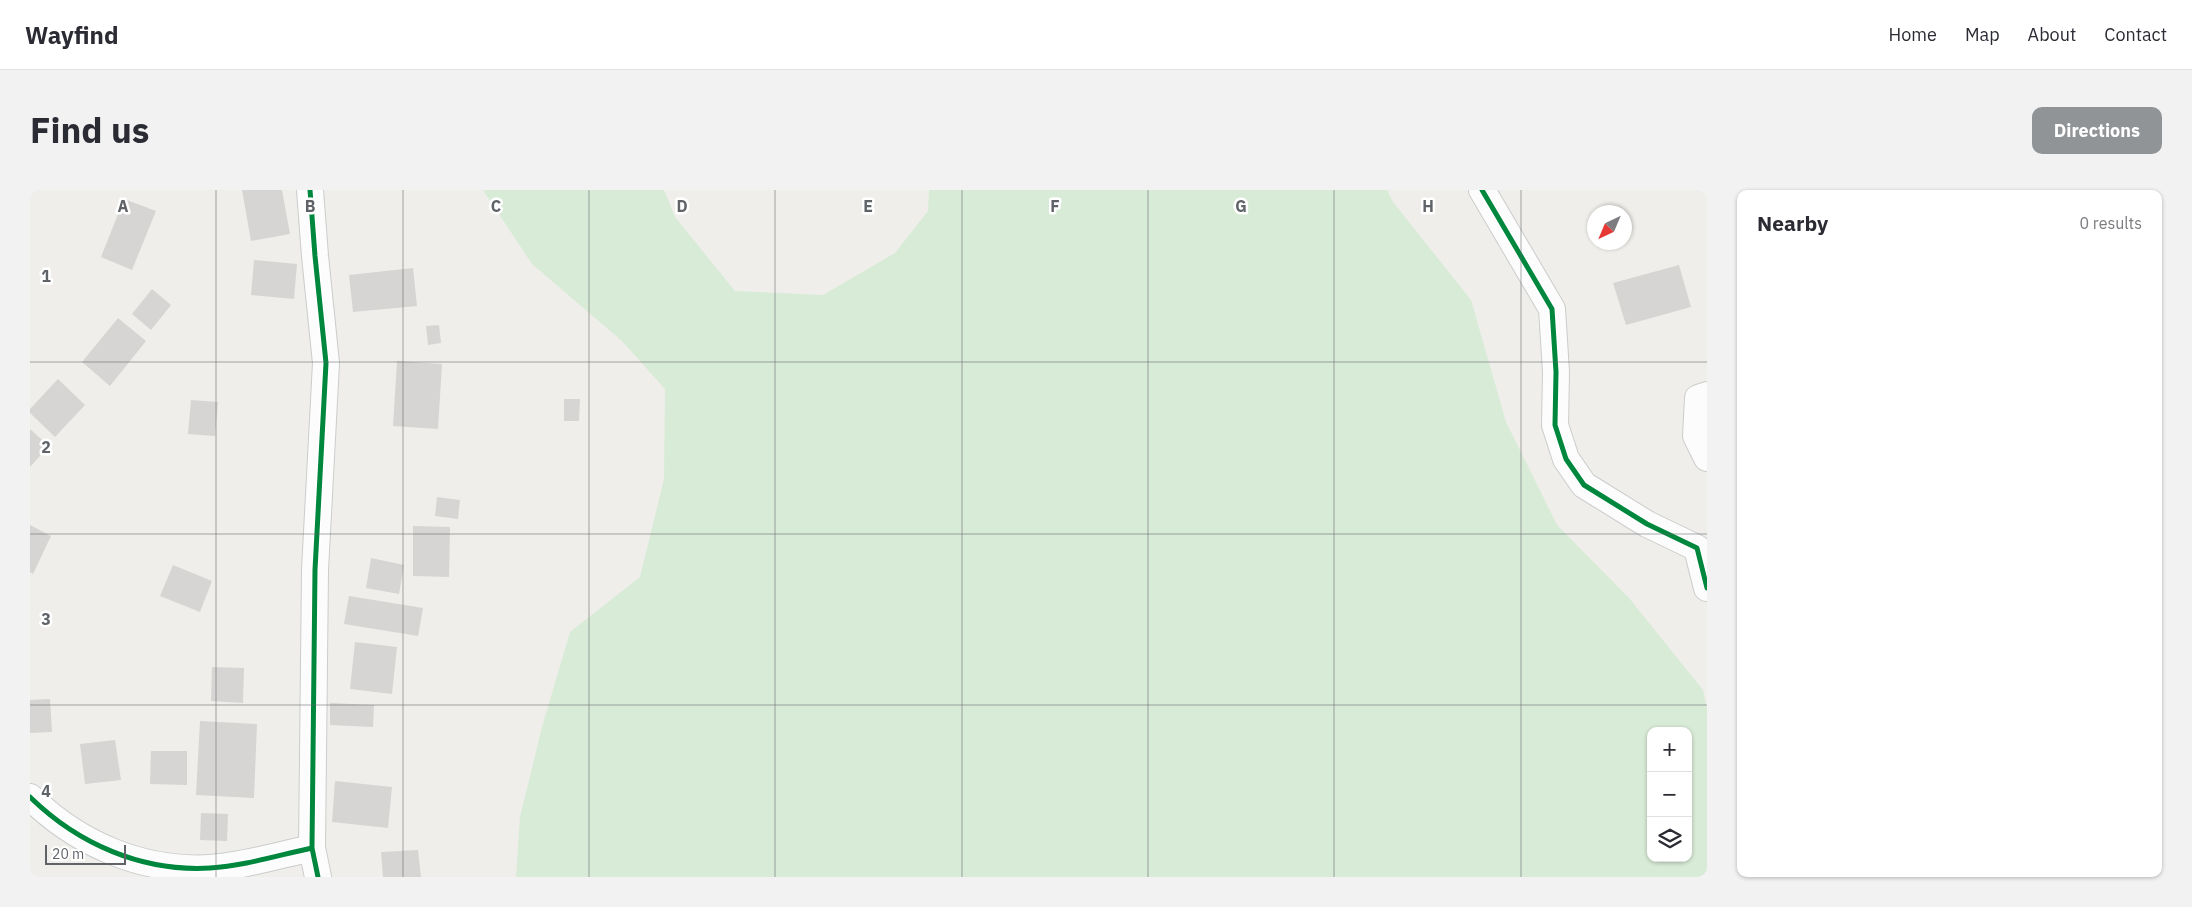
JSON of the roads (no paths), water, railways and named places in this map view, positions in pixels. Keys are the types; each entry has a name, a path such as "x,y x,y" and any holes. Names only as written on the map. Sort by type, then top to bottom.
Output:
{"street":[{"path":"310,190 326,362 315,570 312,848 318,877"},
{"path":"1482,190 1552,309 1556,372 1555,425 1566,459 1584,485 1647,524 1702,545 1707,588"},
{"path":"1707,395 1698,398 1696,436 1707,458"},
{"path":"30,797 75,833 124,858 166,867 210,868 261,860 312,848"}]}
